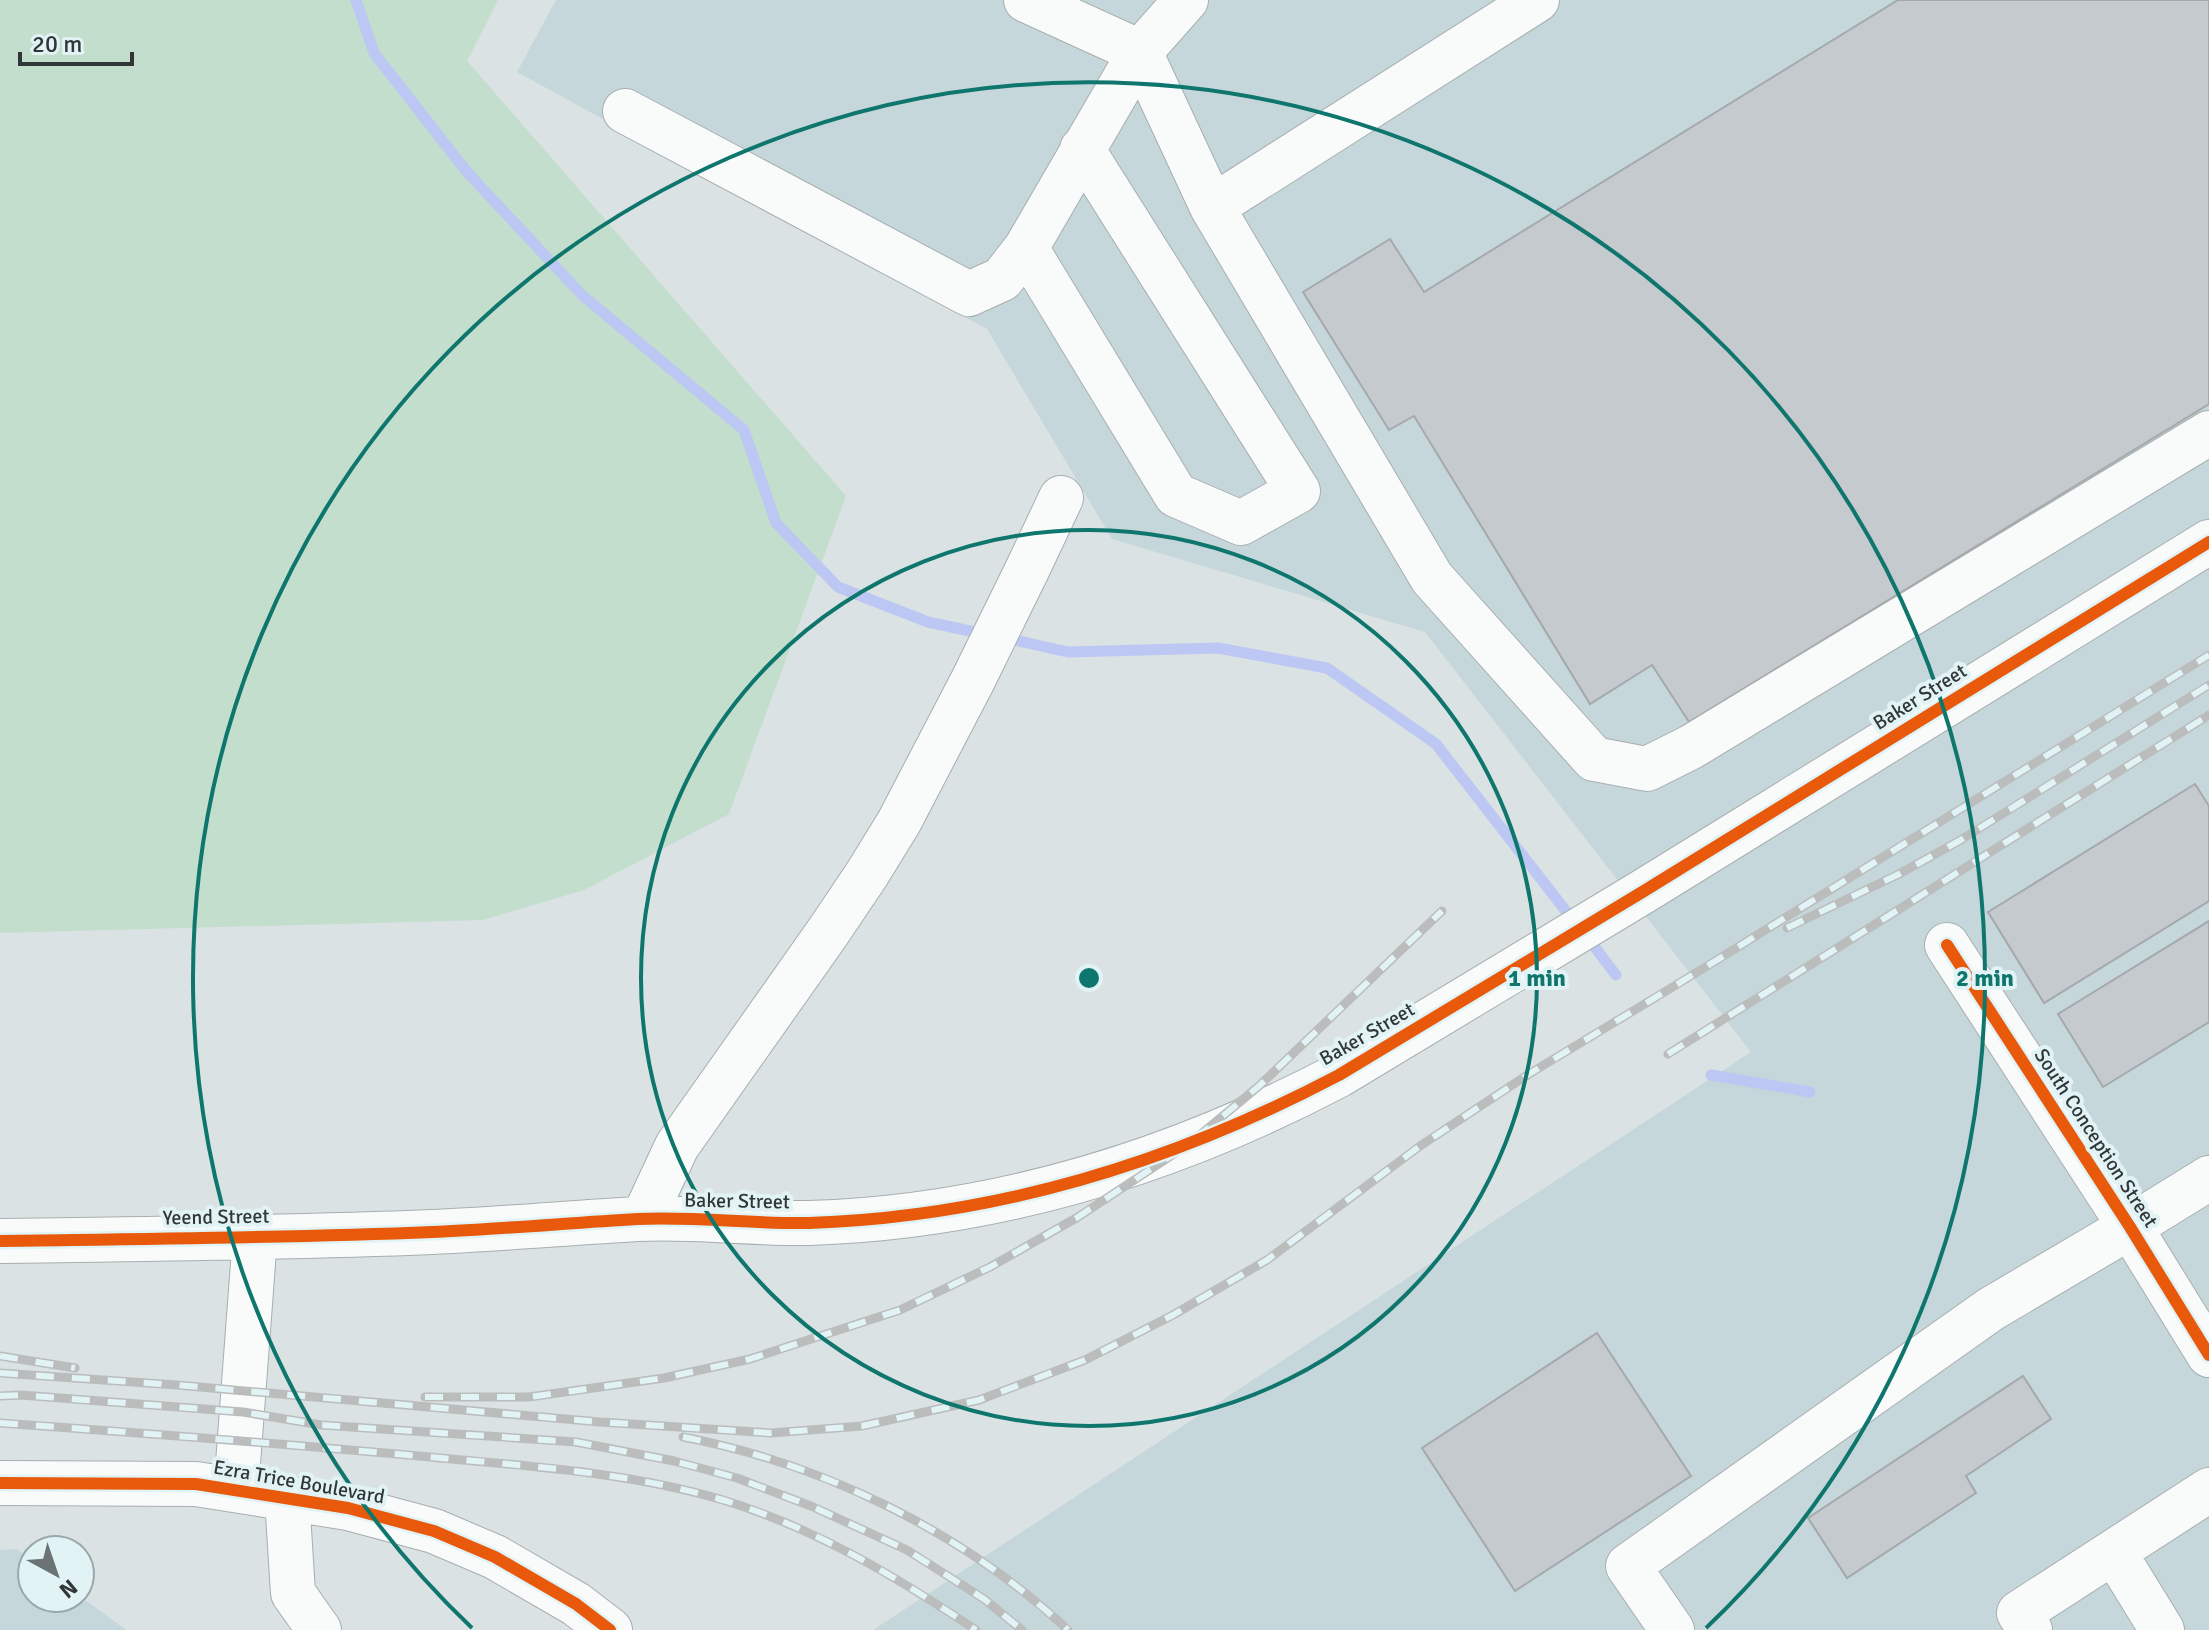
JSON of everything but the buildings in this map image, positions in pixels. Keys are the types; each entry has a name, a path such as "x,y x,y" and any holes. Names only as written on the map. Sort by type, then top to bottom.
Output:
{"street":[{"path":"1026,0 1140,52 1212,207 1432,578 1594,759 1647,769 1691,747 2209,433"},
{"path":"625,111 969,294 1002,279 1026,248 1140,52 1186,0"},
{"path":"1212,207 1537,0"},
{"path":"1026,248 1176,495 1241,523 1298,491 1082,149"},
{"path":"643,1219 677,1146 867,874 899,822 973,680 1061,498"},
{"name":"Baker Street","path":"433,1232 643,1219 806,1223 876,1219 1018,1197 1102,1174 1189,1144 1291,1100 1384,1048 2209,542"},
{"name":"South Conception Street","path":"1947,945 2209,1355"},
{"path":"1672,1630 1628,1566 1991,1309 2209,1178"},
{"name":"Yeend Street","path":"0,1241 433,1232"},
{"path":"236,1490 255,1237"},
{"name":"Ezra Trice Boulevard","path":"0,1483 196,1484 348,1508 434,1531 495,1557 576,1604 610,1630"},
{"path":"2030,1630 2019,1613 2209,1490"},
{"path":"287,1498 293,1593 319,1630"},
{"path":"2114,1552 2162,1630"}],"shaded area":[{"path":"556,0 2209,0 2209,1630 873,1630 1751,1052 1425,632 1112,539 987,329 517,72"},
{"path":"16,1549 16,1614 96,1614 96,1608 126,1630 0,1630 0,1550"}],"green space":[{"path":"0,0 498,0 467,61 846,496 729,814 584,890 483,920 0,933"}],"waterway":[{"path":"356,0 374,53 467,172 582,295 744,430 776,523 838,587 928,622 984,634"},
{"path":"1005,638 1068,652 1218,648 1327,668 1436,744 1576,924"},
{"path":"1587,937 1616,975"},
{"path":"1711,1075 1810,1092"}],"railway":[{"path":"0,1373 771,1433 862,1426 979,1400 1085,1360 1173,1315 1267,1260 1420,1146 1529,1074 2209,655"},
{"path":"1787,928 1959,841 2209,685"},
{"path":"1668,1054 2209,715"},
{"path":"425,1397 529,1397 664,1378 750,1359 900,1310 990,1267 1078,1217 1189,1144 1259,1086 1442,911"},
{"path":"0,1356 75,1368"},
{"path":"0,1396 243,1412 321,1425 576,1442 674,1461 737,1478 811,1506 907,1550 984,1599 1022,1630"},
{"path":"0,1423 578,1471 687,1490 757,1511 823,1539 916,1591 976,1630"},
{"path":"683,1437 788,1465 889,1507 983,1562 1068,1630"}],"cycle path":[{"path":"0,1241 378,1234 658,1218 809,1223 948,1210 1082,1179 1213,1134 1339,1075 1644,891 2209,542"},
{"path":"1947,945 2209,1355"},
{"path":"0,1483 196,1484 348,1508 434,1531 495,1557 576,1604 610,1630"}]}
